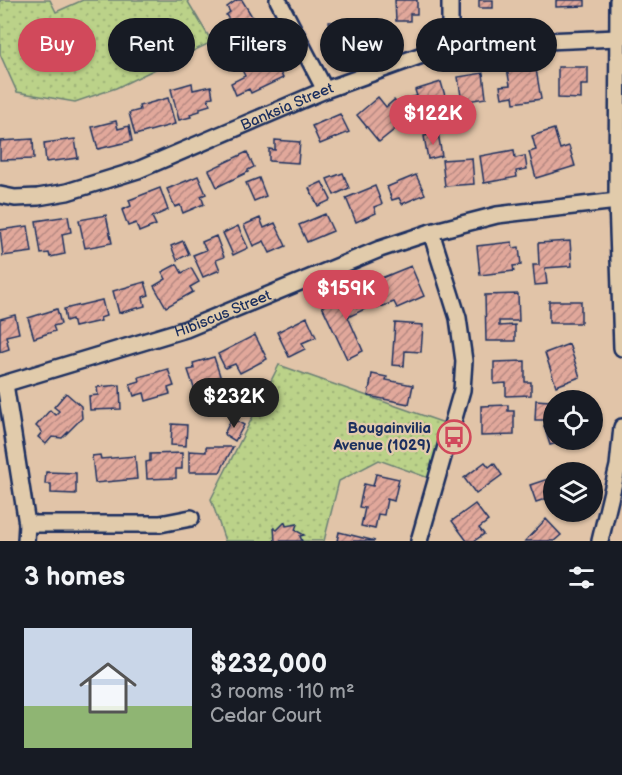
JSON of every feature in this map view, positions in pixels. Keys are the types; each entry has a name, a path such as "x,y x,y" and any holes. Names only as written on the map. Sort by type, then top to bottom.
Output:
{"street":[{"path":"278,0 325,90"},
{"path":"450,0 450,18"},
{"path":"618,0 618,201 622,348"},
{"name":"Banksia Street","path":"557,41 618,38"},
{"name":"Banksia Street","path":"0,195 15,198 38,197 67,192 138,170 325,90 416,57"},
{"name":"Hibiscus Street","path":"3,385 186,329 380,249 431,232 497,214 618,201"},
{"path":"419,541 462,390 464,361 458,318 431,232"},
{"path":"3,385 27,524 26,541"},
{"path":"600,541 618,466 622,427"},
{"path":"27,524 160,524 191,518"}],"green space":[{"path":"0,0 50,0 56,12 83,0 187,0 207,34 207,44 195,50 195,18 108,18 108,72 149,72 116,88 75,102 17,92 0,54"},
{"path":"279,365 453,426 437,481 379,460 339,481 324,541 225,541 211,499"}],"building":[{"path":"237,0 242,0 253,18 228,18 226,15 230,12 227,7"},
{"path":"395,0 417,0 417,14 410,14 410,21 396,18"},
{"path":"479,0 493,0 493,8 479,8"},
{"path":"556,0 585,0 585,6 556,7"},
{"path":"558,67 588,67 588,85 581,85 581,99 558,98"},
{"path":"243,72 280,72 283,78 251,93 249,89 236,95 231,83 245,76"},
{"path":"508,72 536,72 541,99 514,103 513,96 502,98 500,86 510,85"},
{"path":"483,73 486,98 462,102 458,77"},
{"path":"441,82 449,110 422,118 424,127 414,130 405,99 417,96 415,90"},
{"path":"192,83 193,90 211,86 213,97 208,98 210,105 190,114 191,117 179,120 171,89"},
{"path":"378,97 386,107 394,100 405,112 394,122 398,127 379,142 357,115"},
{"path":"168,98 175,124 135,135 129,113 140,110 139,106"},
{"path":"340,114 349,132 320,144 312,126"},
{"path":"116,121 118,129 129,126 132,141 98,149 92,127"},
{"path":"554,129 560,149 569,146 575,166 536,178 529,152 536,150 532,136"},
{"path":"438,133 442,156 428,159 424,136"},
{"path":"33,139 34,159 0,160 0,141"},
{"path":"75,139 78,158 46,162 44,143"},
{"path":"275,140 300,142 298,163 269,161 269,149 275,150"},
{"path":"514,150 515,158 525,156 527,169 516,171 517,177 484,183 480,156"},
{"path":"247,152 254,167 217,187 209,170"},
{"path":"472,158 474,184 445,186 442,160"},
{"path":"343,173 349,188 334,195 327,179"},
{"path":"416,175 425,194 402,204 399,198 392,200 387,187"},
{"path":"198,176 206,194 201,196 204,204 183,213 180,205 175,207 167,189"},
{"path":"259,178 266,196 254,201 246,183"},
{"path":"322,182 331,200 318,206 309,188"},
{"path":"375,186 382,204 374,207 376,213 356,222 346,198"},
{"path":"160,188 168,210 152,217 156,225 139,232 136,223 128,226 122,210 131,206 129,200"},
{"path":"325,214 333,231 307,242 299,225"},
{"path":"106,215 112,243 85,248 79,220"},
{"path":"68,216 71,232 62,234 65,254 50,257 49,253 41,254 36,221"},
{"path":"260,218 264,228 275,223 286,246 270,253 264,241 253,246 244,225"},
{"path":"28,226 32,252 3,256 0,230"},
{"path":"238,226 248,248 233,255 223,233"},
{"path":"216,236 224,257 216,260 220,270 203,277 193,255 206,250 202,242"},
{"path":"183,241 189,254 177,260 171,246"},
{"path":"570,241 572,266 545,268 547,284 535,285 533,265 539,265 538,243"},
{"path":"512,242 513,248 519,247 521,265 513,266 514,271 480,275 477,246"},
{"path":"177,264 182,273 191,268 199,282 190,287 193,292 166,307 154,286 166,279 162,272"},
{"path":"411,266 424,296 397,308 394,302 378,308 372,293 383,288 379,279"},
{"path":"145,282 149,295 143,297 145,306 119,313 113,291"},
{"path":"358,290 367,308 348,317 363,351 347,359 322,306"},
{"path":"518,294 519,321 499,321 499,326 515,325 515,341 486,341 485,295"},
{"path":"102,300 106,316 100,318 101,321 74,327 72,319 66,321 64,309"},
{"path":"549,301 581,301 581,323 549,323"},
{"path":"57,309 61,324 53,326 55,331 34,338 28,318"},
{"path":"15,315 19,333 6,336 9,349 0,352 0,319"},
{"path":"307,317 316,337 302,343 305,349 289,357 277,332"},
{"path":"395,323 423,325 421,352 405,351 404,366 392,365"},
{"path":"255,335 267,359 240,373 235,364 225,368 218,354"},
{"path":"569,344 580,377 556,386 545,353"},
{"path":"214,357 222,382 195,391 188,370 194,369 193,363"},
{"path":"525,361 525,382 531,382 531,395 506,396 506,383 494,384 494,362"},
{"path":"168,369 174,386 168,388 170,394 146,401 144,393 134,396 130,384 140,381 139,377"},
{"path":"372,374 387,377 386,380 413,385 409,404 368,396"},
{"path":"120,385 121,409 90,410 89,396 98,395 97,387"},
{"path":"66,393 81,406 82,418 62,438 52,437 46,444 38,437 42,432 36,426 50,410 55,415 59,411 54,407"},
{"path":"536,400 543,401 543,420 535,420"},
{"path":"508,405 508,411 514,411 514,435 481,436 481,406"},
{"path":"232,418 244,425 235,441 224,434"},
{"path":"172,424 187,425 186,446 171,445"},
{"path":"206,447 233,447 220,472 189,472 189,451 206,452"},
{"path":"182,453 182,469 176,469 176,478 147,479 146,462 150,461 150,454"},
{"path":"100,455 101,459 135,456 137,479 95,483 92,456"},
{"path":"485,462 489,467 494,463 502,475 476,494 464,478"},
{"path":"46,472 76,473 76,494 51,493 51,484 45,484"},
{"path":"376,474 399,479 394,501 387,499 384,515 378,514 375,529 361,526 365,508 359,507 364,484 373,486"},
{"path":"543,481 543,500 536,502 530,485"},
{"path":"475,504 488,521 479,528 484,534 474,541 467,541 452,521"},
{"path":"285,522 286,526 297,524 295,530 304,535 300,536 302,541 275,541 274,528 277,530"},
{"path":"543,522 549,522 561,535 554,541 525,541"},
{"path":"339,532 375,541 337,541"}],"place":[{"name":"Bougainvilia Avenue (1029)","path":"454,437"}]}
